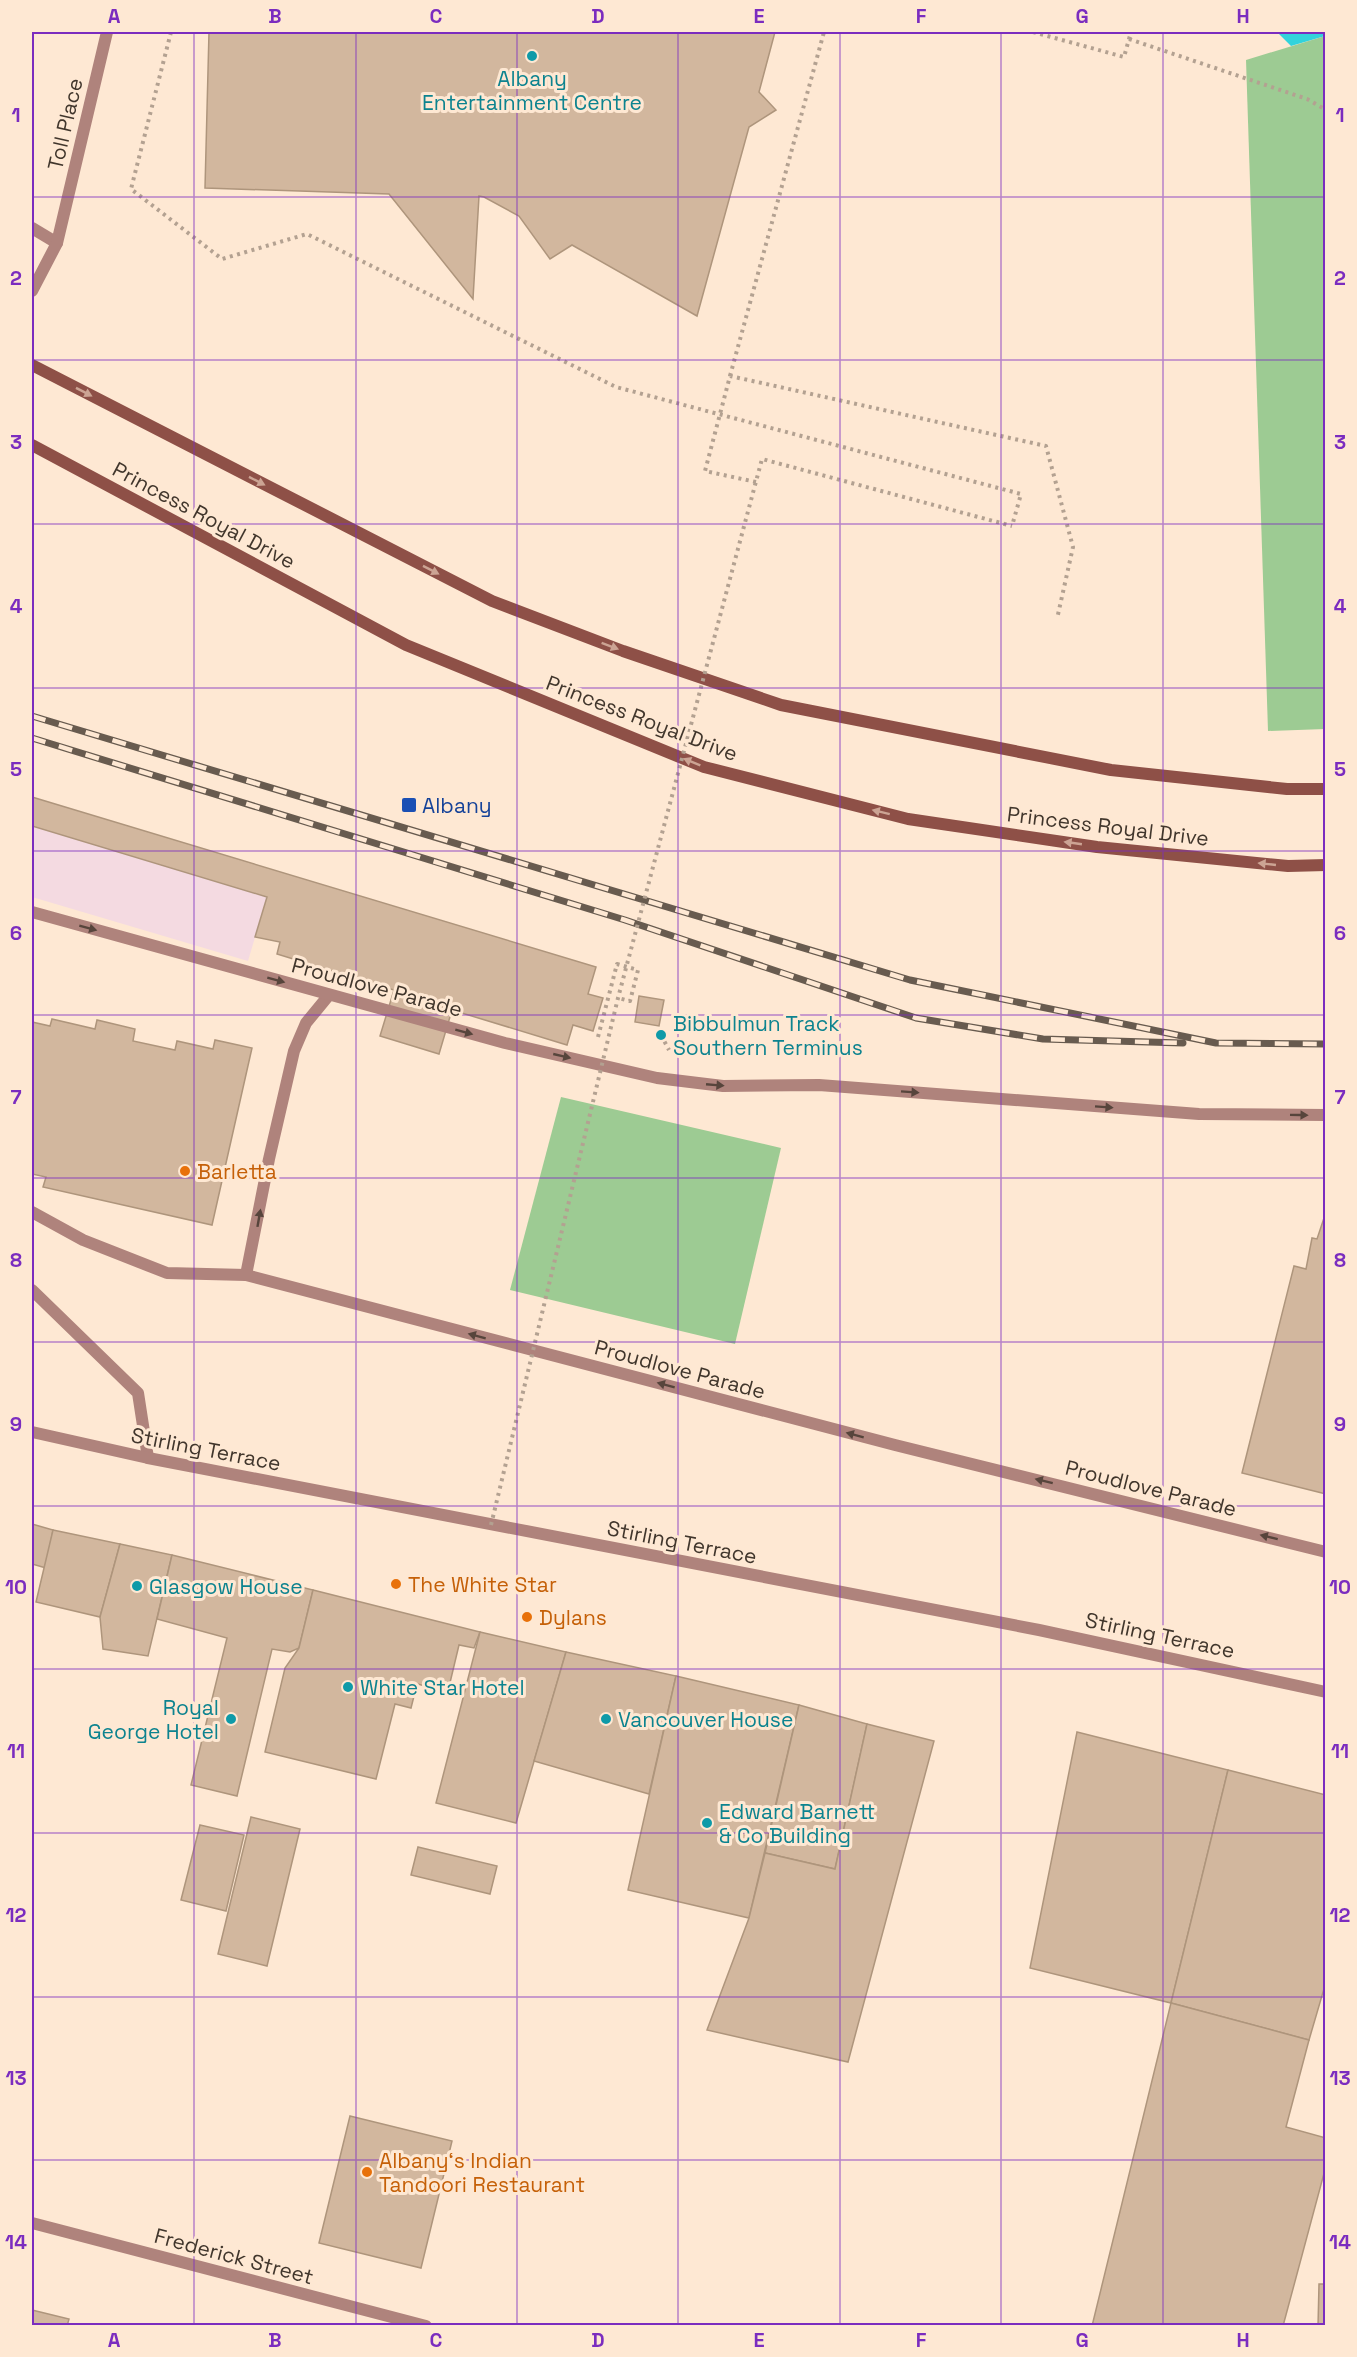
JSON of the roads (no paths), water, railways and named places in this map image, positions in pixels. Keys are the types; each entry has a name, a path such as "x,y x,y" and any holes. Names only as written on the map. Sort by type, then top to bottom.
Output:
{"main road":[{"path":"32,366 492,601 623,651 781,705 1111,770 1287,789 1326,789"},
{"name":"Princess Royal Drive","path":"32,445 406,645 704,767 908,819 1097,847 1288,866 1326,865"}],"street":[{"name":"Toll Place","path":"32,291 57,243 107,32"},
{"path":"32,228 57,243"},
{"name":"Proudlove Parade","path":"32,912 505,1043 657,1078 723,1086 819,1085 1198,1114 1326,1115"},
{"path":"246,1275 294,1051 306,1023 329,995"},
{"name":"Proudlove Parade","path":"32,1212 83,1240 167,1273 246,1275 895,1445 1326,1552"},
{"path":"32,1290 138,1393 148,1458"},
{"name":"Stirling Terrace","path":"32,1432 148,1458 1039,1630 1326,1692"},
{"name":"Frederick Street","path":"32,2223 426,2325"}],"water":[{"path":"1277,32 1325,32 1325,36 1291,46"}],"railway":[{"path":"32,716 910,980 1216,1043 1326,1044"},
{"path":"32,738 625,920 916,1018 1043,1039 1183,1043"}],"place":[{"name":"Albany Entertainment Centre","path":"532,56"},
{"name":"Albany","path":"409,805"},
{"name":"Bibbulmun Track Southern Terminus","path":"661,1035"},
{"name":"Barletta","path":"185,1171"},
{"name":"The White Star","path":"396,1584"},
{"name":"Glasgow House","path":"137,1586"},
{"name":"Dylans","path":"527,1617"},
{"name":"White Star Hotel","path":"348,1687"},
{"name":"Royal George Hotel","path":"231,1719"},
{"name":"Vancouver House","path":"606,1719"},
{"name":"Edward Barnett & Co Building","path":"707,1823"},
{"name":"Albany‘s Indian Tandoori Restaurant","path":"367,2172"}]}
